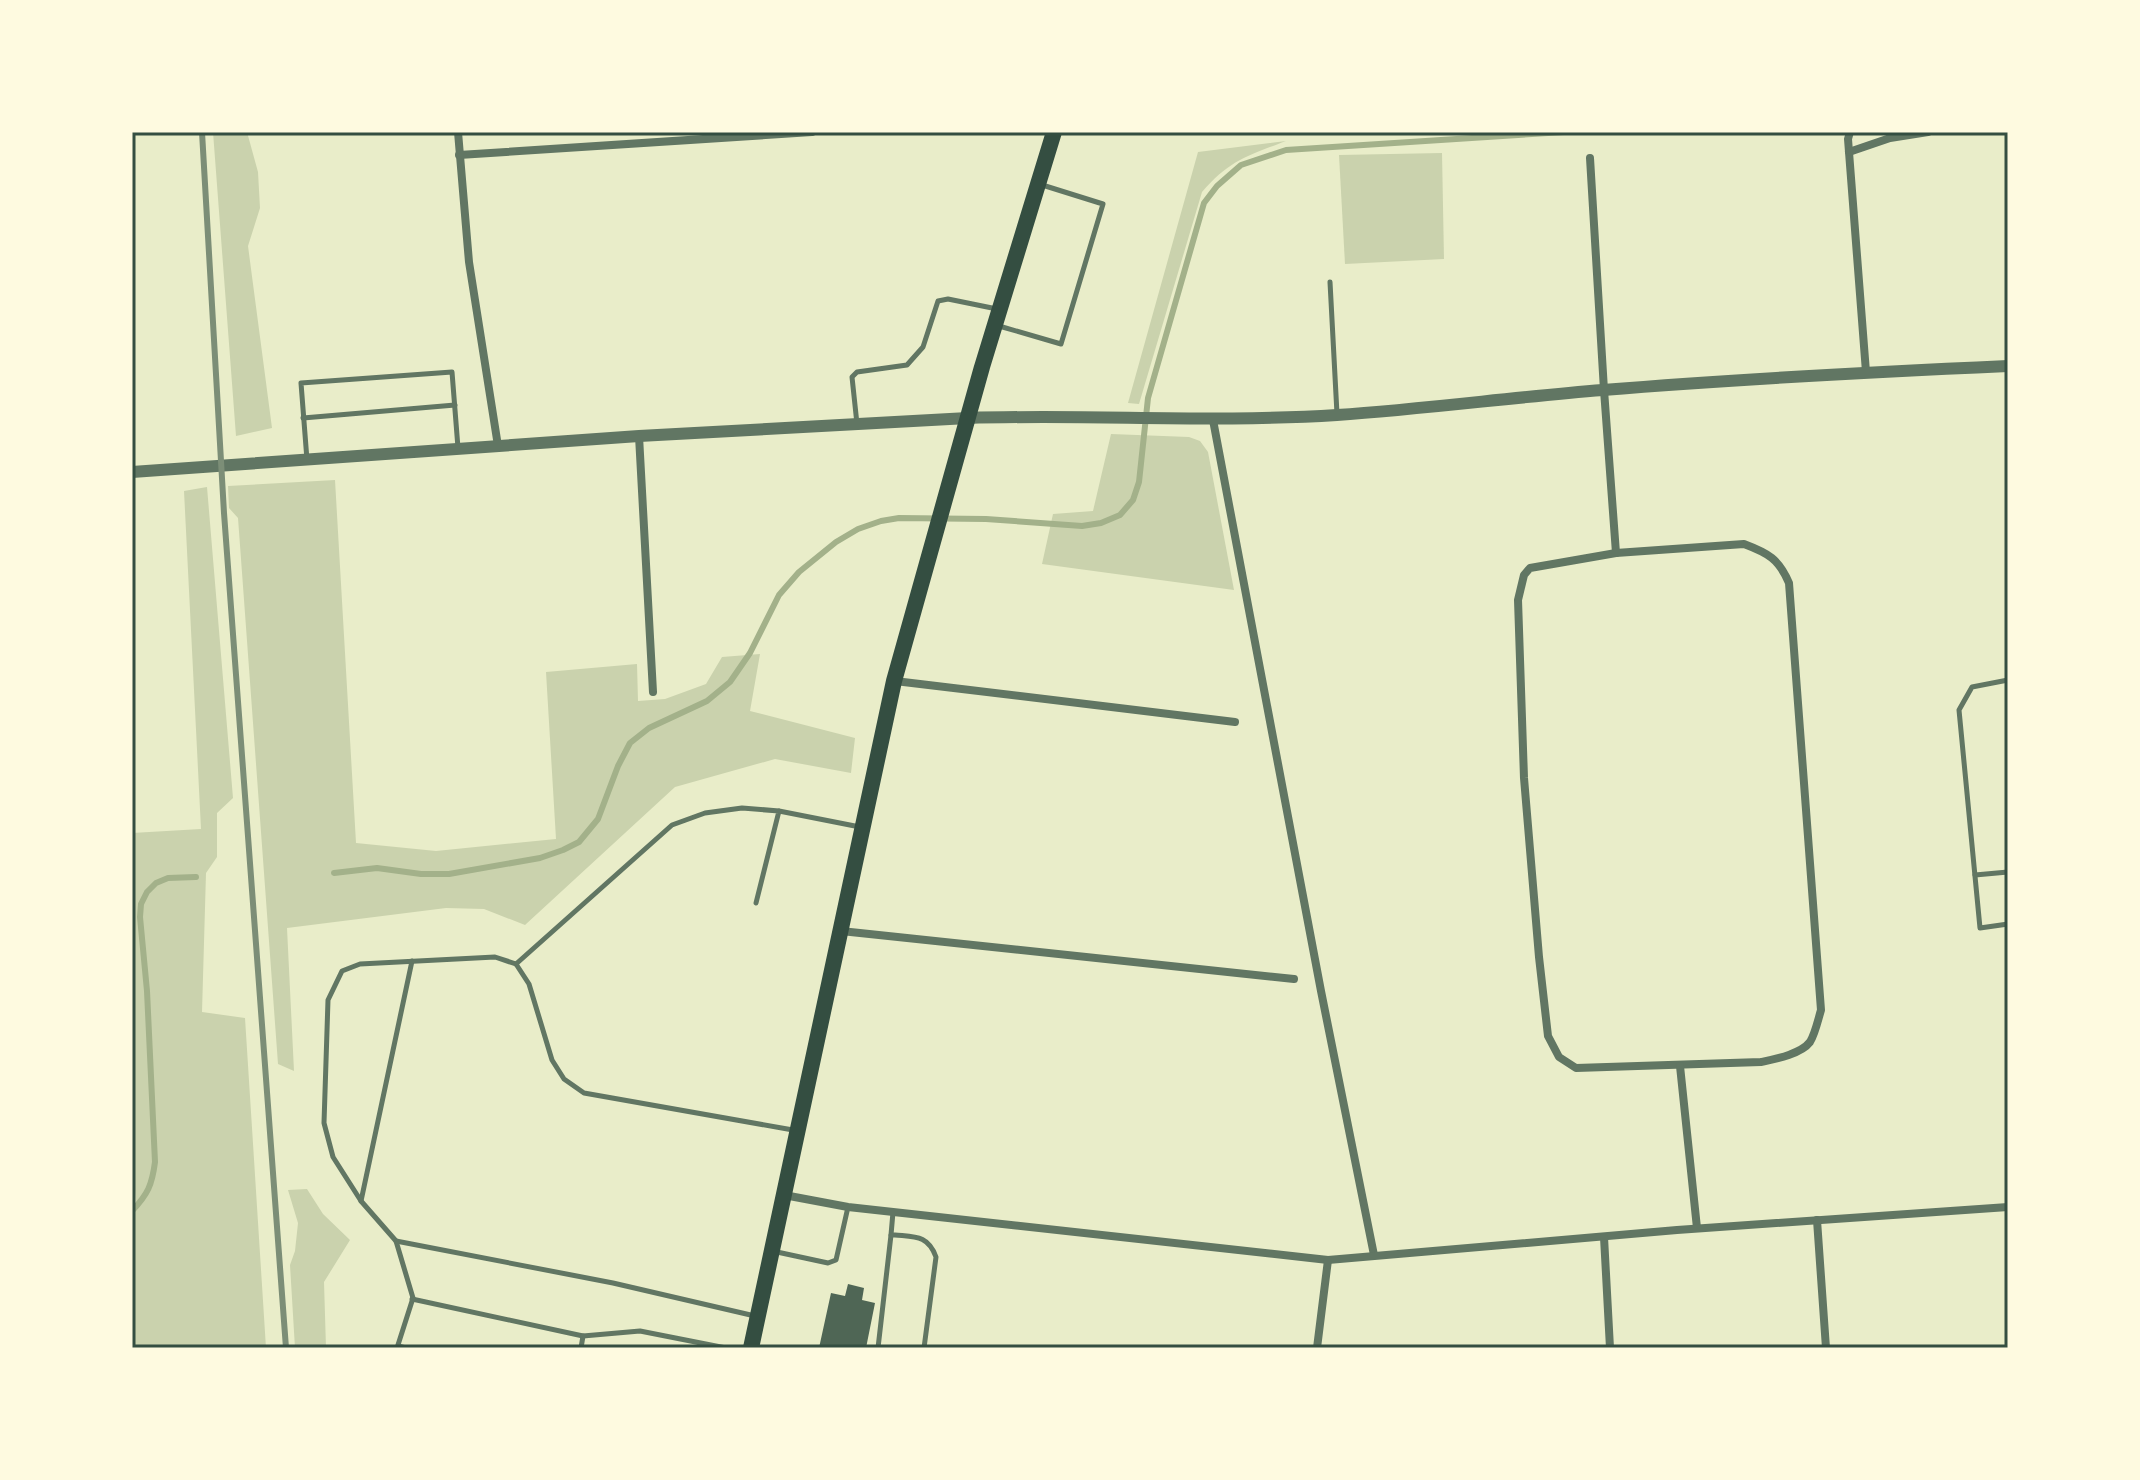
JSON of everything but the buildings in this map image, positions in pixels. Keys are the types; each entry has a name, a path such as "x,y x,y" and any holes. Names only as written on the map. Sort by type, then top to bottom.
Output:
{"main road":[{"path":"751,1348 894,681 997,317 1054,132"}],"street":[{"path":"458,132 469,262 498,446"},
{"path":"459,155 812,132"},
{"path":"1850,132 1866,372"},
{"path":"1849,152 1890,138 1928,132"},
{"path":"1590,158 1616,553"},
{"path":"132,472 639,436 968,418 1018,416 1213,420 1337,415 1604,390 1866,372 2008,366"},
{"path":"1213,420 1374,1255"},
{"path":"639,436 653,692"},
{"path":"1744,544 1768,553 1783,569 1789,583 1821,1010 1809,1043 1798,1050 1761,1062 1680,1066 1576,1068 1559,1057 1548,1036 1524,778 1518,600 1524,575 1530,568 1616,553 1744,544"},
{"path":"894,681 1235,722"},
{"path":"841,931 1294,979"},
{"path":"1680,1066 1697,1228"},
{"path":"784,1195 848,1207 1328,1260 1697,1228 2008,1207"},
{"path":"1817,1220 1826,1348"},
{"path":"1604,1237 1610,1348"},
{"path":"1317,1348 1328,1260"}],"lane":[{"path":"857,425 852,377 857,372 907,365 923,347 938,301 948,299 1061,344 1103,204 1038,183"},
{"path":"1330,282 1337,415"},
{"path":"307,460 301,383 426,377 452,372 458,449"},
{"path":"303,418 399,407 455,405"},
{"path":"2008,680 1972,687 1959,710 1980,928 2008,924"},
{"path":"516,964 672,825 705,813 742,808 779,811 863,827"},
{"path":"756,903 779,811"},
{"path":"1975,875 2008,872"},
{"path":"406,1348 397,1347 412,1299 396,1241 361,1201 333,1157 324,1123 328,1000 342,971 360,964 495,957 516,964 529,984 552,1060 564,1079 584,1093 798,1131"},
{"path":"361,1201 412,961"},
{"path":"772,1251 828,1263 836,1260 848,1207"},
{"path":"878,1348 893,1212"},
{"path":"891,1235 920,1238 931,1245 936,1257 924,1348"},
{"path":"396,1241 613,1283 758,1317"},
{"path":"412,1299 583,1336 640,1331 726,1348"},
{"path":"581,1348 583,1336"}],"green space":[{"path":"213,132 247,132 258,172 260,208 248,246 272,428 236,436"},
{"path":"1286,141 1231,166 1202,192 1139,404 1128,403 1198,152"},
{"path":"1442,153 1444,259 1345,264 1339,155"},
{"path":"1111,434 1189,437 1200,441 1208,452 1234,590 1042,564 1053,514 1093,511"},
{"path":"335,480 356,843 436,851 556,839 546,672 637,664 638,701 665,699 706,684 722,657 760,654 750,711 855,738 851,773 775,759 675,787 525,925 484,909 446,908 287,928 294,1071 278,1064 238,518 229,508 228,486"},
{"path":"207,487 233,798 217,813 217,857 206,873 202,1012 245,1018 266,1348 132,1348 132,1207 136,1205 132,1141 132,833 201,829 184,491"},
{"path":"307,1189 323,1214 350,1240 324,1282 326,1348 295,1348 290,1265 298,1223 288,1190"}],"waterway":[{"path":"334,873 377,868 449,874 540,858 579,842 598,819 630,743 649,728 707,701 730,682 750,653 779,595 799,572 836,542 858,529 899,518 986,519 1082,526 1101,523 1120,515 1133,500 1139,482 1148,398 1204,203 1217,186 1241,165 1286,150 1564,132"},
{"path":"132,1211 148,1189 155,1162 141,904 156,883 168,878 196,877"}],"railway":[{"path":"202,132 224,513 286,1348"}]}
